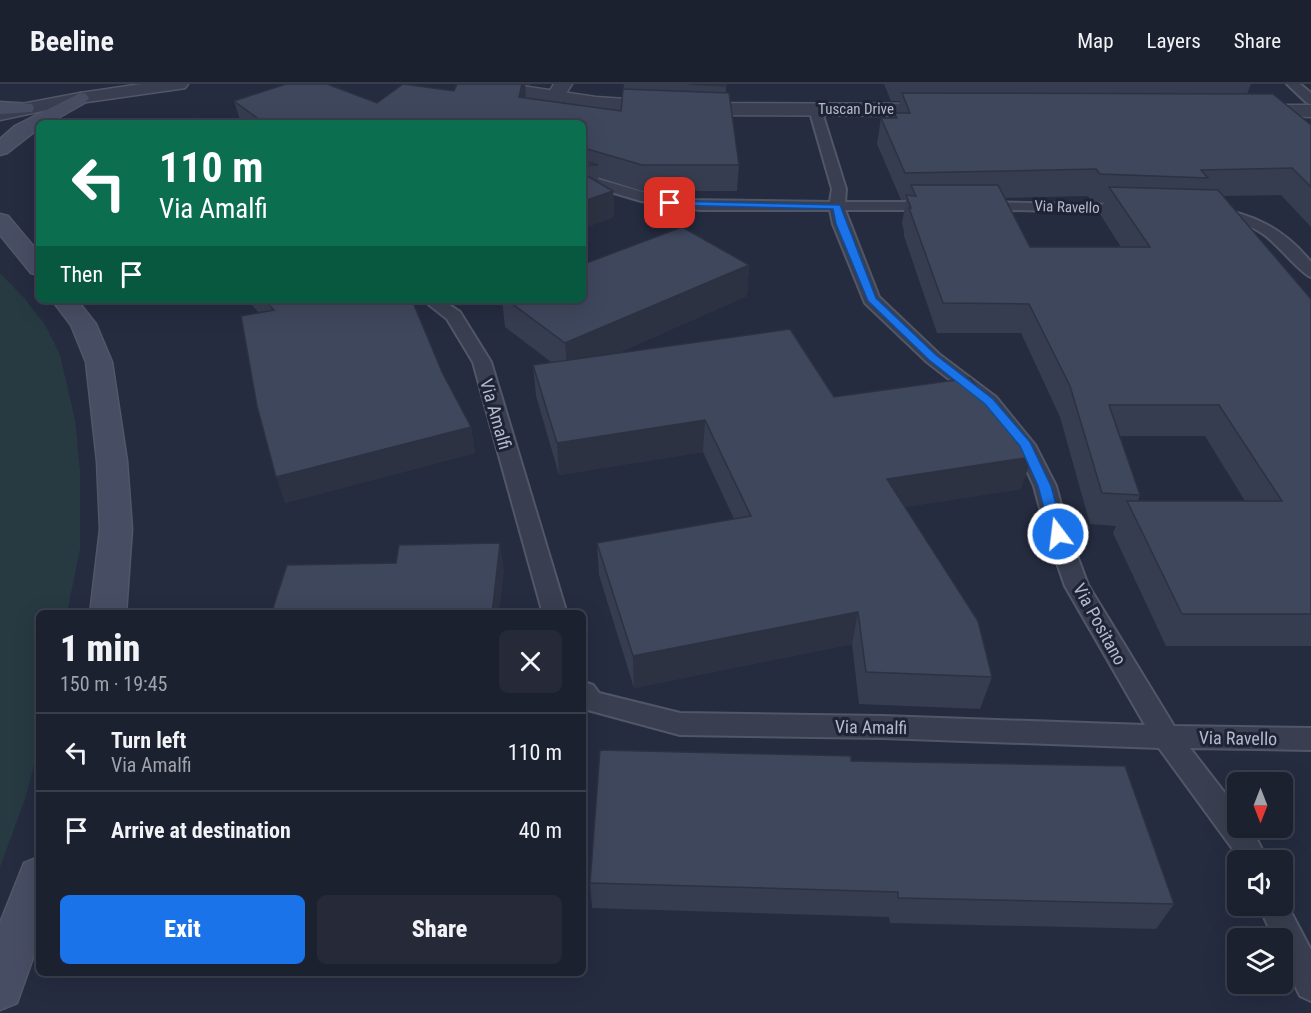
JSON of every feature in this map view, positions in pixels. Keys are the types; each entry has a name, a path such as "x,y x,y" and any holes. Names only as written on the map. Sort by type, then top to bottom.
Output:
{"main road":[{"path":"40,120 80,98"},
{"path":"0,108 25,108"},
{"path":"0,149 22,130 36,122"},
{"path":"0,221 36,264"},
{"path":"66,303 83,324 99,362 112,461 116,529 108,610"},
{"path":"0,987 36,885"}],"street":[{"name":"Tuscan Drive","path":"476,84 559,91 596,103 686,109 813,101 957,110"},
{"path":"0,114 80,98 168,85"},
{"path":"1228,111 1311,111"}],"lane":[{"path":"1293,84 1311,100"},
{"name":"Via Positano","path":"813,101 839,189 837,207 841,224 871,299 933,358 989,401 1025,445 1044,486 1077,586 1166,737 1242,839 1248,850"},
{"path":"586,180 645,199 670,203 837,207"},
{"name":"Via Ravello","path":"837,207 960,206 1143,210"},
{"path":"1191,211 1238,215 1259,224 1288,244 1311,272"},
{"name":"Via Amalfi","path":"435,303 454,316 482,362 554,610"},
{"name":"Via Amalfi","path":"586,695 590,701 680,724 883,727 1166,737"},
{"name":"Via Ravello","path":"1166,737 1311,739"},
{"path":"1279,916 1311,985"}],"shaded area":[{"path":"0,273 25,299 45,325 60,355 75,420 80,471 80,549 68,610 36,610 36,757 25,799 0,867"}],"building":[{"path":"286,84 327,84 377,103 403,84 454,91 457,84 522,84 519,97 621,111 623,89 729,93 739,165 642,165 586,149 586,120 260,120 234,101"},
{"path":"689,84 726,84 727,86"},
{"path":"902,93 1273,94 1311,125 1311,187 1292,168 1201,170 1208,178 1100,174 1096,169 905,173 881,118 897,118 894,113 910,113"},
{"path":"586,175 613,191 586,200"},
{"path":"911,185 998,185 1030,247 1150,247 1109,187 1218,190 1311,299 1311,614 1182,614 1127,501 1282,501 1219,405 1109,405 1140,495 1102,493 1070,386 1029,304 943,303 909,208 911,208 906,195 916,196"},
{"path":"682,227 749,265 565,343 511,303 586,303 586,263"},
{"path":"267,303 413,303 442,372 471,427 276,477 257,406 241,316 274,310"},
{"path":"790,329 834,397 970,378 1032,457 887,479 978,621 992,677 866,672 858,612 633,656 597,543 751,516 705,420 557,443 533,365"},
{"path":"500,543 492,610 272,610 287,565 396,563 399,545"},
{"path":"600,750 851,756 851,761 1125,766 1174,904 898,898 898,892 590,883"}],"route":[{"path":"670,203 700,206 837,207 841,224 871,299 933,358 989,401 1025,445 1044,486 1058,534"}]}
